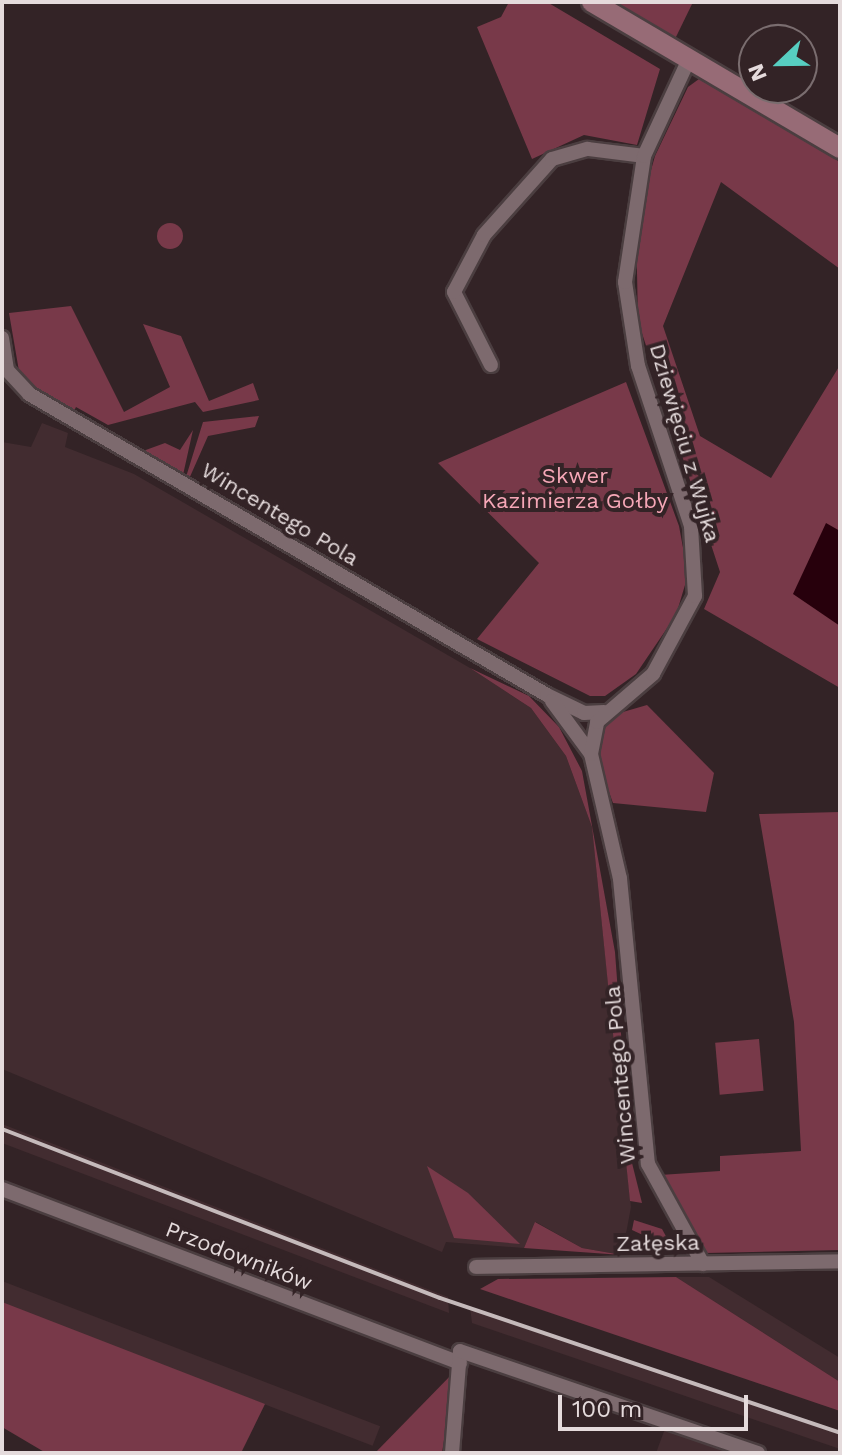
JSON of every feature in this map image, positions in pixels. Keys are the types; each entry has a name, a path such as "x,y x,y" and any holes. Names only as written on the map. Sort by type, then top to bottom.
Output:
{"street":[{"path":"592,2 840,148"},
{"name":"Dziewięciu z Wujka","path":"604,712 653,674 685,622 697,579 691,526 626,307 630,218 644,156 689,59"},
{"path":"491,365 454,292 484,235 552,159 588,149 644,156"},
{"path":"2,338 5,376"},
{"name":"Wincentego Pola","path":"5,376 29,394 547,695 584,713 604,712"},
{"name":"Wincentego Pola","path":"547,695 591,754 628,934 648,1164 703,1264"},
{"path":"591,754 591,734 604,712"},
{"name":"Przodowników","path":"2,1189 460,1357 758,1453"},
{"name":"Załęska","path":"476,1267 840,1261"},
{"path":"452,1453 460,1357"}],"shaded area":[{"path":"42,423 68,433 65,447 134,474 470,668 531,708 566,756 592,827 631,1207 622,1255 582,1248 536,1222 524,1248 446,1242 442,1252 2,1069 2,442 31,447"},
{"path":"826,523 840,531 840,626 793,594"},
{"path":"2,1124 448,1297 449,1313 2,1143"},
{"path":"676,1277 709,1277 840,1358 840,1382"},
{"path":"2,1281 380,1426 373,1446 2,1303"},
{"path":"470,1307 840,1431 840,1449 472,1323"},
{"path":"666,1426 746,1453 656,1453"}],"green space":[{"path":"509,2 547,2 660,69 637,145 584,135 532,159 477,27 501,17"},
{"path":"607,2 693,2 675,39"},
{"path":"699,79 840,162 840,269 721,182 663,326 700,436 771,478 840,365 840,688 704,609 720,572 638,321 636,223 655,156 688,87"},
{"path":"170,223 179,227 183,236 179,245 170,249 161,245 157,236 161,227"},
{"path":"71,306 124,412 170,387 143,324 181,336 209,401 253,383 259,400 203,412 195,402 108,425 76,407 73,413 20,377 9,313"},
{"name":"Skwer Kazimierza Gołby","path":"626,382 679,526 688,575 676,615 636,674 605,696 590,696 477,639 539,563 438,463"},
{"path":"259,416 255,427 208,436 189,479 186,477 203,422"},
{"path":"193,430 183,475 143,451 165,443 180,450"},
{"path":"470,668 529,696 559,727 582,771 615,952 630,1155 642,1203 630,1201 592,827 566,756 531,708"},
{"path":"647,705 714,773 706,812 613,803 595,754 602,728 616,714"},
{"path":"840,812 840,1250 706,1253 660,1175 720,1171 720,1156 801,1151 794,1022 759,814"},
{"path":"759,1039 764,1091 720,1095 715,1043"},
{"path":"427,1166 468,1193 520,1244 454,1238"},
{"path":"634,1220 662,1229 673,1249 632,1230"},
{"path":"535,1222 582,1248 622,1255 524,1248"},
{"path":"676,1277 840,1382 840,1411 480,1289 498,1279"},
{"path":"2,1302 265,1404 241,1453 46,1453 2,1427"},
{"path":"455,1371 442,1453 375,1453"}],"railway":[{"path":"2,1129 440,1298 840,1433"}]}
